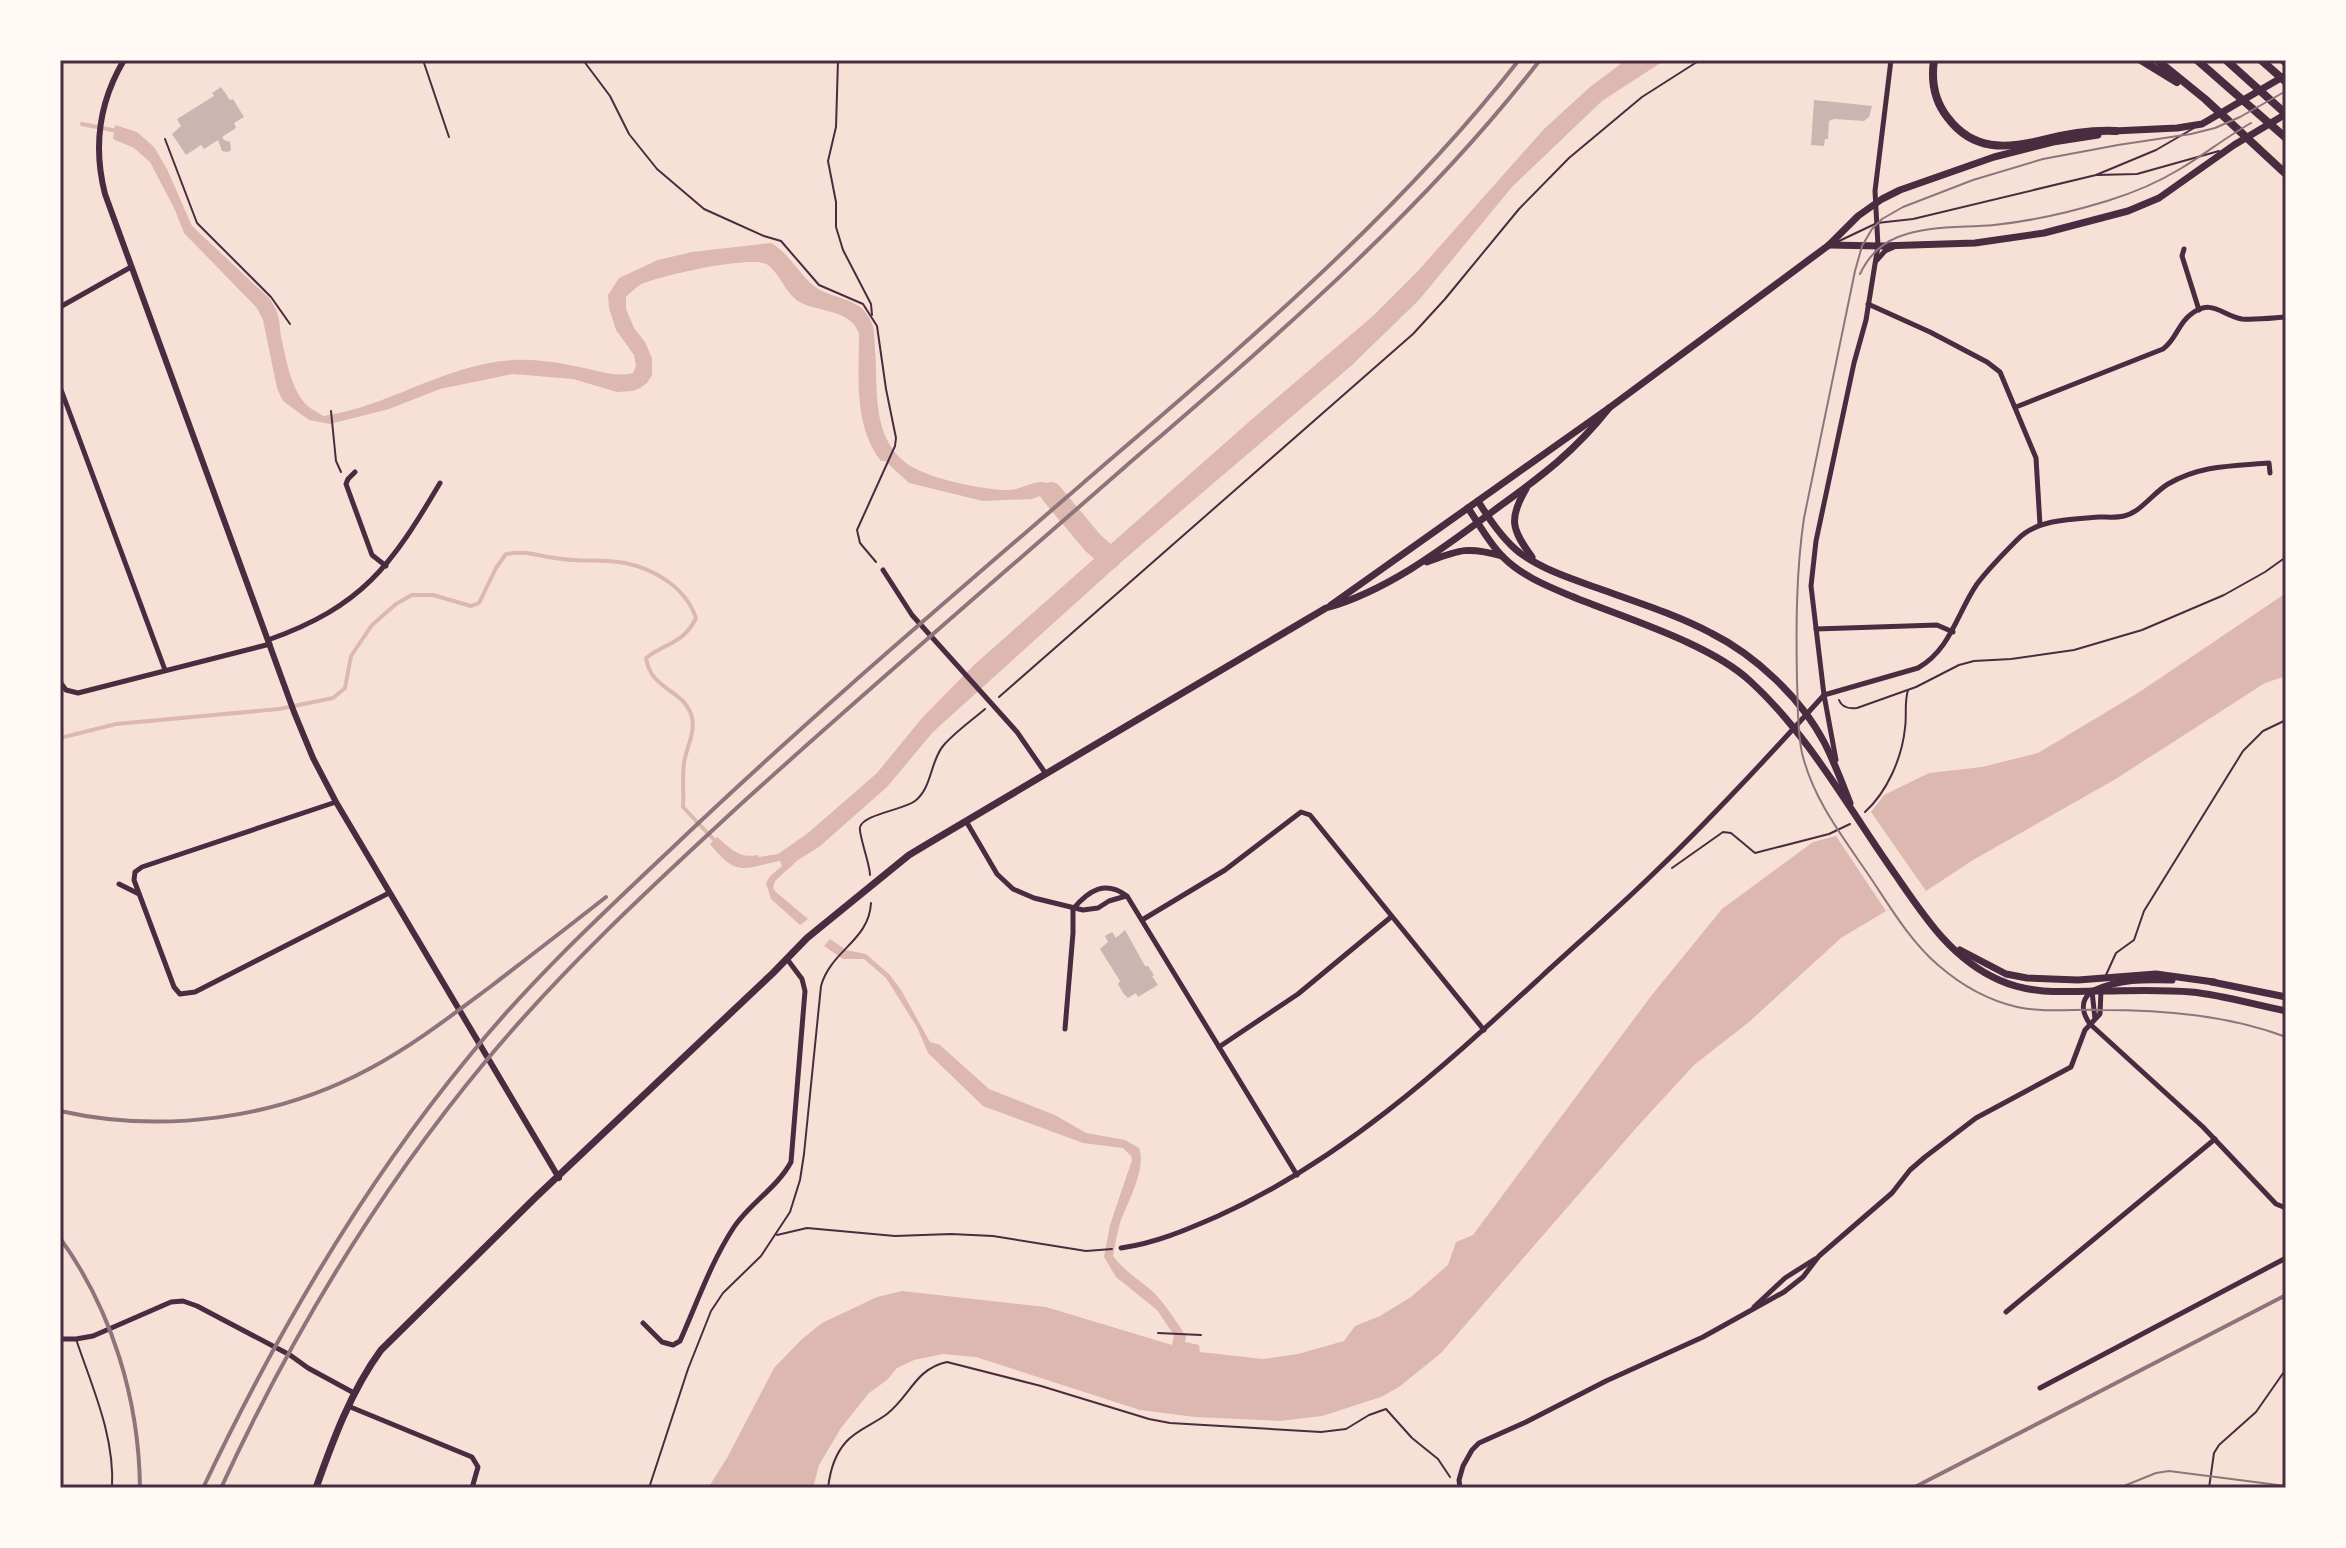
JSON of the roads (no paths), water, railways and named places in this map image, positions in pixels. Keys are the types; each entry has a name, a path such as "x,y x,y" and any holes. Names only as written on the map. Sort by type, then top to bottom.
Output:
{"highway":[{"path":"1934,60 1934,88 1946,116 1981,144 2014,146 2092,132 2116,131"},
{"path":"2141,60 2196,92"},
{"path":"2157,60 2205,99 2286,174"},
{"path":"2197,60 2286,138"},
{"path":"2226,60 2286,114"},
{"path":"2262,61 2286,82"}],"main road":[{"path":"316,1488 354,1393 391,1339 818,928 900,863 1326,608 1609,408 1829,245 1875,203 1900,190 1972,163 2053,142 2116,131 2202,124 2286,75"},
{"path":"1829,245 1975,243 2044,233 2138,208 2167,193 2234,145 2286,114"},
{"path":"1326,608 1353,601 1410,569 1488,516 1574,449 1609,408"},
{"path":"1527,487 1516,508 1514,527 1535,562"},
{"path":"1478,501 1519,552 1535,562 1557,574 1691,623 1751,658 1784,688 1823,740 1855,817"},
{"path":"1468,508 1502,556 1537,582 1685,642 1729,665 1749,680 1808,746 1928,922 1979,969 2011,985 2040,991 2066,993 2156,974 2286,997"},
{"path":"1410,569 1465,549 1502,556"},
{"path":"1948,943 2006,974 2078,980 2100,987 2192,992 2286,1011"},
{"path":"2078,980 2100,987"}],"street":[{"path":"124,60 113,82 99,132 102,185 294,712 336,802 559,1178"},
{"path":"1838,773 1824,695 1811,586 1816,541 1866,320 1878,246 1875,191 1891,60"},
{"path":"1858,216 1875,191"},
{"path":"1875,264 1882,254 1898,246"},
{"path":"2184,249 2182,256 2199,310"},
{"path":"60,307 131,267"},
{"path":"1868,304 1996,367 2005,379 2036,458 2040,525"},
{"path":"2016,407 2163,349 2171,343 2189,315 2199,310 2213,307 2243,319 2286,317"},
{"path":"60,387 165,670"},
{"path":"1121,1248 1144,1245 1182,1232 1244,1204 1297,1175 1381,1118 1484,1030 1653,874 1824,695 1918,668 1933,657 1953,632 1979,582 2021,535 2040,525 2124,516 2164,487 2207,468 2269,463 2270,473"},
{"path":"355,472 346,484 372,555 386,566"},
{"path":"60,682 72,693 269,642 303,626 341,606 367,586 408,537 440,483"},
{"path":"883,570 912,615 1017,732 1046,774"},
{"path":"1815,629 1937,625 1953,632"},
{"path":"336,802 142,867 135,872 134,880 174,987 180,994 195,992 389,893"},
{"path":"1142,920 1225,870 1301,812 1310,815 1484,1030"},
{"path":"966,821 990,862 1013,889 1073,909 1090,910 1127,896"},
{"path":"119,884 140,894"},
{"path":"1065,1029 1073,909 1084,897 1107,887 1115,888 1127,896 1297,1175"},
{"path":"1219,1047 1298,994 1391,917"},
{"path":"643,1323 662,1342 673,1345 680,1341 735,1224 784,1176 791,1162 805,991 802,979 787,959"},
{"path":"2100,987 2085,997 2083,1002 2092,1022 2215,1139 2276,1204 2286,1208"},
{"path":"1749,1311 1785,1278 1819,1256 1892,1193 1914,1166 1964,1127 2071,1067 2085,1030 2092,1022 2100,987"},
{"path":"2006,1312 2215,1139"},
{"path":"1460,1488 1463,1466 1472,1450 1488,1438 1703,1337 1784,1292 1803,1277 1819,1256"},
{"path":"2040,1388 2286,1258"},
{"path":"60,1339 93,1336 171,1302 183,1301 290,1355 354,1393"},
{"path":"348,1406 472,1457 478,1471 472,1488"}],"lane":[{"path":"423,60 449,137"},
{"path":"1829,245 1877,223 1913,219 2096,175 2156,150 2202,124"},
{"path":"2096,175 2137,174 2234,145"},
{"path":"2100,987 2116,953 2134,940 2144,911 2243,751 2263,731 2286,720"},
{"path":"76,1339 107,1433 112,1488"}],"waterway":[{"path":"82,124 117,131"},
{"path":"1051,493 1093,543 1110,558"},
{"path":"60,738 116,724 279,709 333,698 345,688 351,656 372,625 396,604 412,595 433,595 471,606 479,603 506,554 528,553 570,560 625,563 647,570 668,582 685,598 696,618 680,638 646,658 654,677 680,699 691,714 692,733 683,768 683,807 716,842"}],"tram line":[{"path":"2286,91 2215,128 2043,159 1973,180 1903,207 1872,229 1862,246 1855,271 1804,518 1798,579 1797,640 1799,735 1813,786 1900,922 1918,945 1947,972 1985,996 2017,1007 2195,1015 2286,1037"},
{"path":"1860,274 1880,247 1909,233 2037,219 2135,191 2163,179 2251,123"},
{"path":"2119,1488 2169,1471 2286,1486"}],"railway":[{"path":"203,1488 291,1318 358,1209 431,1104 518,1000 593,924 771,756 1311,282 1419,175 1519,60"},
{"path":"221,1488 307,1320 373,1213 446,1111 545,994 641,897 741,804 1344,273 1446,171 1540,60"},
{"path":"60,1111 99,1118 179,1121 258,1110 333,1086 385,1060 431,1030 606,897"},
{"path":"60,1238 94,1295 119,1357 134,1422 140,1488"},
{"path":"1913,1488 2286,1295"}]}
